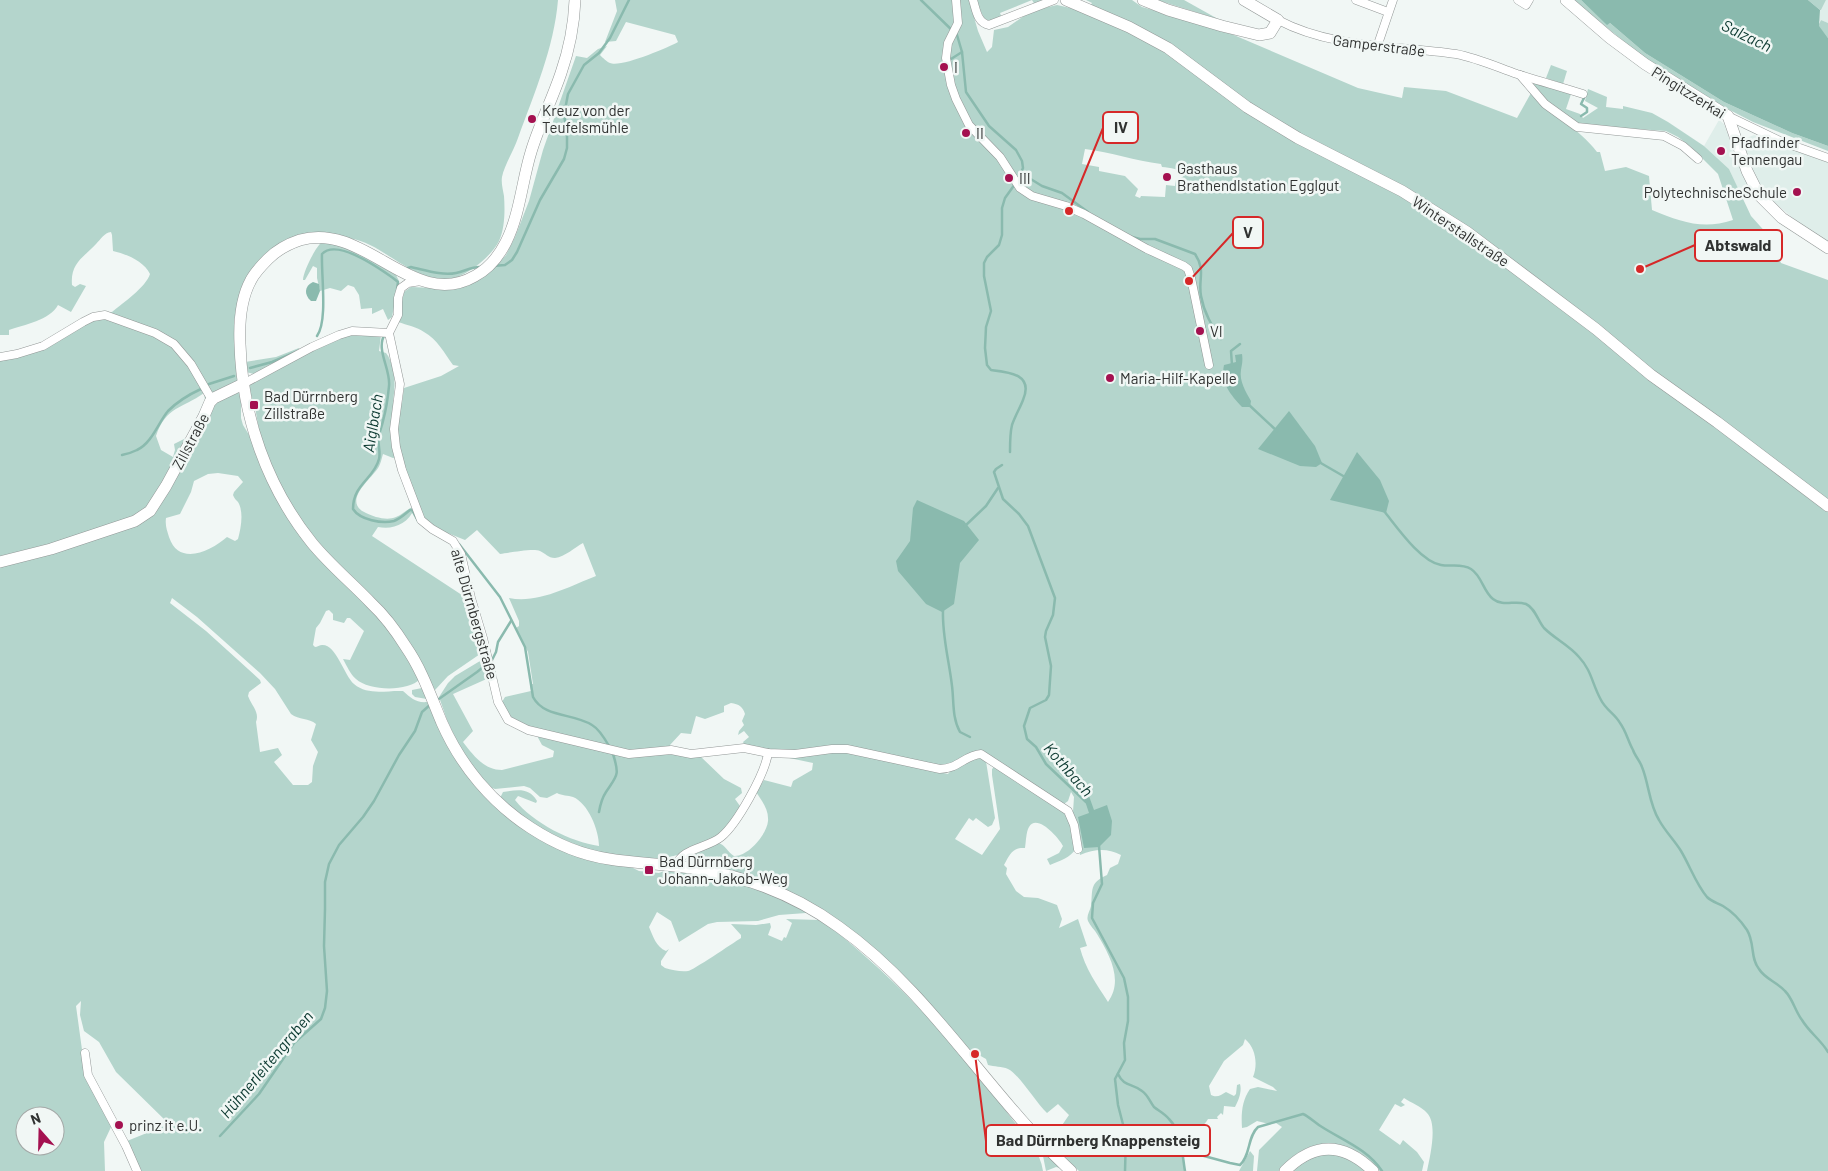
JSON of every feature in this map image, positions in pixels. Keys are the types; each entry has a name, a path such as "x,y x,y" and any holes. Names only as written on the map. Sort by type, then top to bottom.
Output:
{"main road":[{"path":"575,0 568,51 561,76 532,146 512,226 501,251 478,275 446,285 423,281 350,243 339,240 309,238 284,246 272,254 254,274 248,285 242,305 240,337 243,384 252,426 260,449 287,506 330,563 394,628 414,657 452,743 465,764 480,784 513,816 535,831 558,843 598,857 676,866 724,874 768,888 817,912 839,927 883,964 915,996 1036,1137 1071,1171"},
{"name":"Winterstallstraße","path":"1066,0 1129,27 1168,48 1247,107 1298,138 1402,191 1467,232 1596,329 1651,375 1828,506"},
{"path":"1143,0 1168,10 1259,35 1270,33 1278,20"},
{"name":"Gamperstraße","path":"1244,0 1278,20"},
{"name":"Pingitzzerkai","path":"1566,0 1610,38 1645,64 1728,116"},
{"path":"1728,116 1747,171 1759,195 1782,218 1828,248"},
{"name":"Zillstraße","path":"0,562 51,549 135,521 147,514 168,482 212,400 243,384"},
{"path":"1285,1171 1304,1155 1318,1150 1332,1149 1354,1155 1373,1171"}],"street":[{"path":"956,0 959,17 946,48 946,60 951,85 966,121 1000,157 1020,188 1032,196 1084,214 1138,244 1186,267 1192,278 1209,365"},
{"path":"973,0 980,21 988,25 1054,0"},
{"path":"1356,0 1388,12"},
{"path":"1377,46 1393,0"},
{"path":"1518,0 1526,5 1529,0"},
{"name":"Gamperstraße","path":"1278,20 1311,34 1341,41 1458,55 1480,60 1583,94"},
{"path":"1520,74 1545,104 1577,127 1664,136 1683,146 1698,159"},
{"name":"Pingitzzerkai","path":"1728,116 1780,141 1828,158"},
{"path":"387,333 398,315 398,298 404,285 405,278 399,270"},
{"path":"404,285 423,281"},
{"path":"0,357 43,346 93,317 105,315 155,334 174,344 191,364 212,400"},
{"name":"Zillstraße","path":"243,384 312,347 339,335 352,332 387,333"},
{"name":"alte Dürrnbergstraße","path":"387,333 400,384 394,429 402,470 421,520 432,529 448,537 458,548 498,702 504,715 514,724 528,730 623,754 644,754 671,750 691,754 738,748 768,753 796,754 847,749 947,769 970,756 981,754 1068,811 1076,832 1078,849"},
{"path":"676,866 682,856 720,838 734,825 764,769 768,753"},
{"path":"85,1053 88,1075 126,1146 136,1171"}],"shaded area":[{"path":"0,0 558,0 548,53 502,177 504,213 501,236 484,260 456,277 438,279 417,272 370,245 350,238 319,237 287,240 237,305 234,321 241,418 254,443 271,485 359,596 395,637 420,679 407,686 398,688 379,688 362,683 356,679 343,659 350,660 364,631 350,618 347,618 344,623 333,620 333,614 329,610 326,611 316,628 313,645 315,647 327,646 332,649 350,680 359,688 378,692 403,691 417,701 427,702 457,761 524,830 639,871 659,873 669,869 721,877 769,892 807,911 806,913 779,915 758,921 708,924 679,942 671,921 657,912 649,927 660,947 666,951 669,949 661,961 661,965 665,968 682,971 691,970 741,938 741,935 731,924 756,925 770,923 771,927 768,935 782,941 784,937 786,938 792,923 786,919 819,920 829,926 880,969 950,1041 1031,1144 1039,1156 1043,1171 139,1171 127,1141 169,1124 116,1072 99,1042 84,1031 80,1015 81,1001 76,1006 83,1069 87,1082 112,1125 104,1142 105,1171 0,1171 0,358 7,358 101,317 140,329 184,351 109,313 139,289 150,274 144,265 129,256 113,251 111,232 106,234 79,261 73,271 72,285 75,287 80,284 86,286 71,312 58,305 49,315 9,330 9,335 0,335","holes":["204,393 205,400 188,437 174,444 173,457 161,450 156,436 165,419 170,413","218,473 238,476 243,482 233,495 241,510 241,525 238,539 235,541 227,537 213,547 196,554 180,552 169,537 166,518 180,514 191,492 194,481 208,474","172,598 197,617 260,673 275,689 291,714 316,724 311,740 318,752 313,766 312,782 308,785 293,785 274,762 282,755 278,748 260,752 256,722 257,715 248,696 249,692 261,683 260,680 206,631 170,603"]},
{"path":"615,0 969,0 978,31 987,52 992,47 994,30 1008,27 1031,11 1057,5 1084,11 1092,3 1086,0 1132,0 1142,7 1215,27 1358,88 1402,98 1404,87 1446,91 1517,118 1531,93 1590,143 1597,152 1600,152 1605,171 1626,167 1649,176 1652,210 1682,221 1712,224 1733,220 1718,174 1691,147 1666,131 1579,125 1546,101 1532,84 1571,94 1566,109 1580,114 1583,118 1598,108 1585,101 1588,89 1607,97 1606,107 1623,109 1623,106 1652,113 1704,146 1729,169 1751,216 1769,236 1781,263 1828,280 1828,1171 1427,1171 1433,1132 1430,1118 1422,1108 1404,1098 1401,1102 1405,1105 1401,1107 1395,1104 1379,1130 1400,1145 1403,1140 1417,1152 1424,1162 1422,1171 1379,1171 1368,1159 1355,1151 1342,1145 1329,1144 1316,1145 1303,1150 1290,1159 1279,1171 1257,1171 1259,1150 1282,1127 1276,1123 1269,1124 1257,1121 1242,1128 1243,1107 1250,1089 1258,1087 1277,1091 1253,1077 1255,1067 1254,1052 1245,1039 1243,1045 1224,1061 1209,1086 1213,1096 1226,1092 1234,1096 1237,1085 1240,1084 1238,1101 1235,1107 1224,1106 1223,1115 1221,1113 1217,1117 1218,1119 1208,1119 1203,1125 1180,1141 1185,1171 1079,1171 1041,1136 1044,1133 1054,1137 1069,1115 1058,1104 1047,1113 1012,1072 1006,1068 988,1065 986,1059 970,1050 820,909 688,861 691,856 718,843 723,845 734,856 745,853 756,844 764,832 768,821 766,809 756,792 764,780 791,787 793,781 812,770 813,763 780,756 846,752 948,774 952,769 863,750 779,752 745,746 743,742 749,737 744,731 738,735 744,725 742,721 745,714 740,706 731,703 724,706 724,712 705,719 696,716 691,734 681,733 670,745 671,752 700,756 724,779 741,788 742,793 735,799 740,806 736,815 725,830 707,843 674,856 654,860 591,851 541,830 500,798 503,792 526,791 534,797 537,801 536,803 518,796 515,800 542,824 565,836 599,846 592,818 583,805 573,797 557,793 547,798 540,797 530,788 524,786 495,789 487,786 460,748 439,697 455,676 485,658 491,677 453,694 473,731 463,742 484,765 502,770 553,757 554,751 542,745 536,734 510,718 502,702 505,697 531,691 530,684 533,684 528,652 516,628 519,626 519,621 509,598 531,598 554,593 596,576 583,543 566,554 555,558 537,550 500,554 477,530 465,540 440,530 423,517 401,457 393,458 383,454 378,468 359,492 357,504 359,509 385,519 396,517 413,507 414,509 404,522 389,528 378,527 372,536 468,599 479,629 483,652 448,676 435,690 407,638 395,622 334,561 299,518 275,476 261,442 255,407 249,389 250,385 292,360 347,334 381,335 379,351 386,353 393,369 393,400 402,403 404,388 441,376 459,366 453,365 429,335 398,322 404,292 411,287 433,288 492,270 506,255 529,201 543,150 576,56 587,58 598,49 607,46 600,55 609,62 615,64 623,63 644,57 678,42 675,35 626,22 616,41 605,42 617,11","holes":["1085,149 1161,164 1162,167 1178,170 1183,177 1176,180 1175,186 1166,185 1165,197 1141,196 1140,198 1135,196 1138,189 1125,176 1099,171 1099,167 1082,164","985,755 1064,804 1068,801 1071,792 1074,797 1073,812 1080,855 1101,850 1121,855 1118,864 1110,868 1107,875 1095,884 1087,917 1106,950 1113,967 1115,985 1113,994 1108,1002 1082,955 1080,948 1087,946 1078,919 1059,928 1062,919 1057,905 1038,898 1024,897 1016,891 1006,874 1007,868 1004,865 1015,850 1025,848 1028,829 1033,823 1048,828 1063,846 1059,853 1047,859 1050,865 1064,859 1074,851 1076,848 1070,820 1063,811 995,766 992,769 992,775 1000,829 982,855 955,839 969,818 973,821 976,818 988,827 992,825 995,818"]},
{"path":"975,0 1032,0 1000,13 1002,18 988,21 984,18"},
{"path":"1032,0 1048,0 1035,5"},
{"path":"1157,0 1184,0 1218,19"},
{"path":"1573,0 1581,0 1607,24 1610,23 1645,53 1724,102 1792,133 1828,146 1828,151 1753,122 1722,106 1643,57"},
{"path":"1808,0 1826,0 1820,10"},
{"path":"1826,0 1828,0 1828,23 1821,20 1819,22 1820,10"},
{"path":"1821,20 1828,23 1828,38 1818,26"},
{"path":"1551,65 1567,71 1563,84 1546,78"},
{"path":"1719,120 1724,124 1748,187 1739,191 1729,169 1704,146"},
{"name":"PolytechnischeSchule","path":"1754,135 1828,162 1828,242 1795,220 1771,199 1761,186 1754,173 1742,140"},
{"path":"322,242 346,246 396,275 399,281 392,317 388,320 383,309 372,314 372,308 361,309 359,295 354,287 348,285 341,291 330,288 320,291 317,268 313,266 305,280 303,280 305,271 316,248"},
{"path":"299,348 300,351 254,374 246,372 245,362 276,357"},
{"path":"422,688 427,699 415,697 412,694 412,690"},
{"path":"1250,1151 1254,1156 1253,1171 1239,1171"},
{"path":"1045,1153 1060,1168 1056,1167 1046,1171 1043,1156"},
{"path":"1333,1154 1349,1158 1367,1171 1290,1171 1313,1156"}],"water":[{"name":"Salzach","path":"1581,0 1808,0 1820,10 1819,26 1828,38 1828,146 1792,133 1724,102 1645,53 1610,23 1607,25"},
{"path":"313,282 319,284 320,291 316,301 311,301 306,293 308,286"},
{"path":"1242,354 1241,378 1251,401 1250,407 1242,407 1230,393 1225,383 1223,371 1224,365 1236,362 1235,355"},
{"path":"1289,411 1315,446 1322,463 1316,467 1300,466 1258,449"},
{"path":"1357,452 1380,480 1389,501 1386,513 1330,500"},
{"path":"917,500 964,521 979,540 960,563 954,604 942,612 926,604 898,571 896,561 910,541 913,508"},
{"path":"1089,796 1094,810 1107,805 1112,821 1111,835 1099,847 1084,848 1078,817 1089,813 1084,798"}],"waterway":[{"path":"493,266 505,265 512,260 517,252 540,200 564,159 567,148 567,131 564,115 568,94 584,65 599,53 610,38 629,0"},
{"name":"Kothbach","path":"921,0 957,35 962,52 966,92 989,126 1016,150 1022,161 1023,168 1018,179"},
{"path":"951,59 962,52"},
{"path":"1581,116 1587,112 1587,108 1581,104 1584,98"},
{"path":"1021,173 1042,186 1062,193 1088,212"},
{"name":"Kothbach","path":"1010,452 1012,425 1026,391 1025,385 1018,376 991,370 987,365 985,348 986,327 991,311 984,276 984,263 987,257 999,245 1002,235 1002,208 1005,198 1015,184"},
{"path":"1132,237 1155,239 1195,254 1200,265 1200,290 1204,308 1221,339"},
{"path":"317,336 323,309 322,254 329,250 337,250 358,256 398,282 397,289"},
{"path":"408,268 451,274 480,267"},
{"name":"Aiglbach","path":"385,334 382,340 382,353 388,373 389,386 379,438 379,459 373,472 356,493 353,509 361,516 384,522 396,520 412,510 418,521"},
{"path":"1232,365 1231,351 1240,344"},
{"path":"250,368 272,362 296,352"},
{"path":"209,384 234,376"},
{"path":"122,455 134,451 147,443 168,411 175,404 201,389"},
{"path":"1248,404 1277,431"},
{"path":"1319,462 1345,477"},
{"name":"Kothbach","path":"1002,465 994,472 1003,499 1019,514 1028,526 1055,598 1053,615 1045,637 1051,666 1049,695 1046,700 1030,708 1024,726 1027,739 1036,747 1046,764 1086,802"},
{"name":"Kothbach","path":"965,526 986,506 998,488"},
{"path":"1384,511 1425,557 1441,565 1464,566 1471,569 1478,576 1490,596 1501,603 1522,603 1529,606 1544,628 1571,649 1583,662 1601,700 1622,726 1641,765 1656,814 1681,851 1703,892 1709,899 1727,908 1742,923 1751,940 1756,965 1764,975 1788,994 1805,1024 1828,1052"},
{"name":"Aiglbach","path":"459,544 500,597 525,647 533,697 538,704 544,709 585,721 592,725 604,737 609,746"},
{"name":"Kothbach","path":"943,610 957,727 960,732 970,737"},
{"name":"Hühnerleitengraben","path":"436,701 492,660 498,642 511,621"},
{"name":"Hühnerleitengraben","path":"220,1136 259,1094 294,1043 321,1019 325,1008 327,991 324,946 325,882 329,864 339,845 374,801 399,755 415,731 422,712 431,704"},
{"name":"Aiglbach","path":"599,812 603,797 615,778 617,771 613,754"},
{"name":"Kothbach","path":"1099,846 1102,884 1093,903 1092,918 1124,978 1128,997 1128,1021 1124,1043 1125,1060 1115,1079 1118,1105 1126,1136 1125,1171"},
{"path":"1118,1074 1123,1081 1144,1093 1154,1107 1173,1124 1181,1144 1185,1171"},
{"path":"1182,1150 1240,1165 1246,1156 1252,1136 1258,1127 1303,1114 1362,1151 1382,1171"}],"place":[{"name":"I","path":"944,67"},
{"name":"Kreuz von der Teufelsmühle","path":"532,119"},
{"name":"II","path":"966,133"},
{"name":"Pfadfinder Tennengau","path":"1721,151"},
{"name":"Gasthaus Brathendlstation Egglgut","path":"1167,177"},
{"name":"III","path":"1009,178"},
{"name":"PolytechnischeSchule","path":"1797,192"},
{"name":"IV","path":"1069,211"},
{"name":"Abtswald","path":"1640,269"},
{"name":"V","path":"1189,281"},
{"name":"VI","path":"1200,331"},
{"name":"Maria-Hilf-Kapelle","path":"1110,378"},
{"name":"Bad Dürrnberg Zillstraße","path":"254,405"},
{"name":"Bad Dürrnberg Johann-Jakob-Weg","path":"649,870"},
{"name":"Bad Dürrnberg Knappensteig","path":"975,1054"},
{"name":"prinz it e.U.","path":"119,1125"}]}
